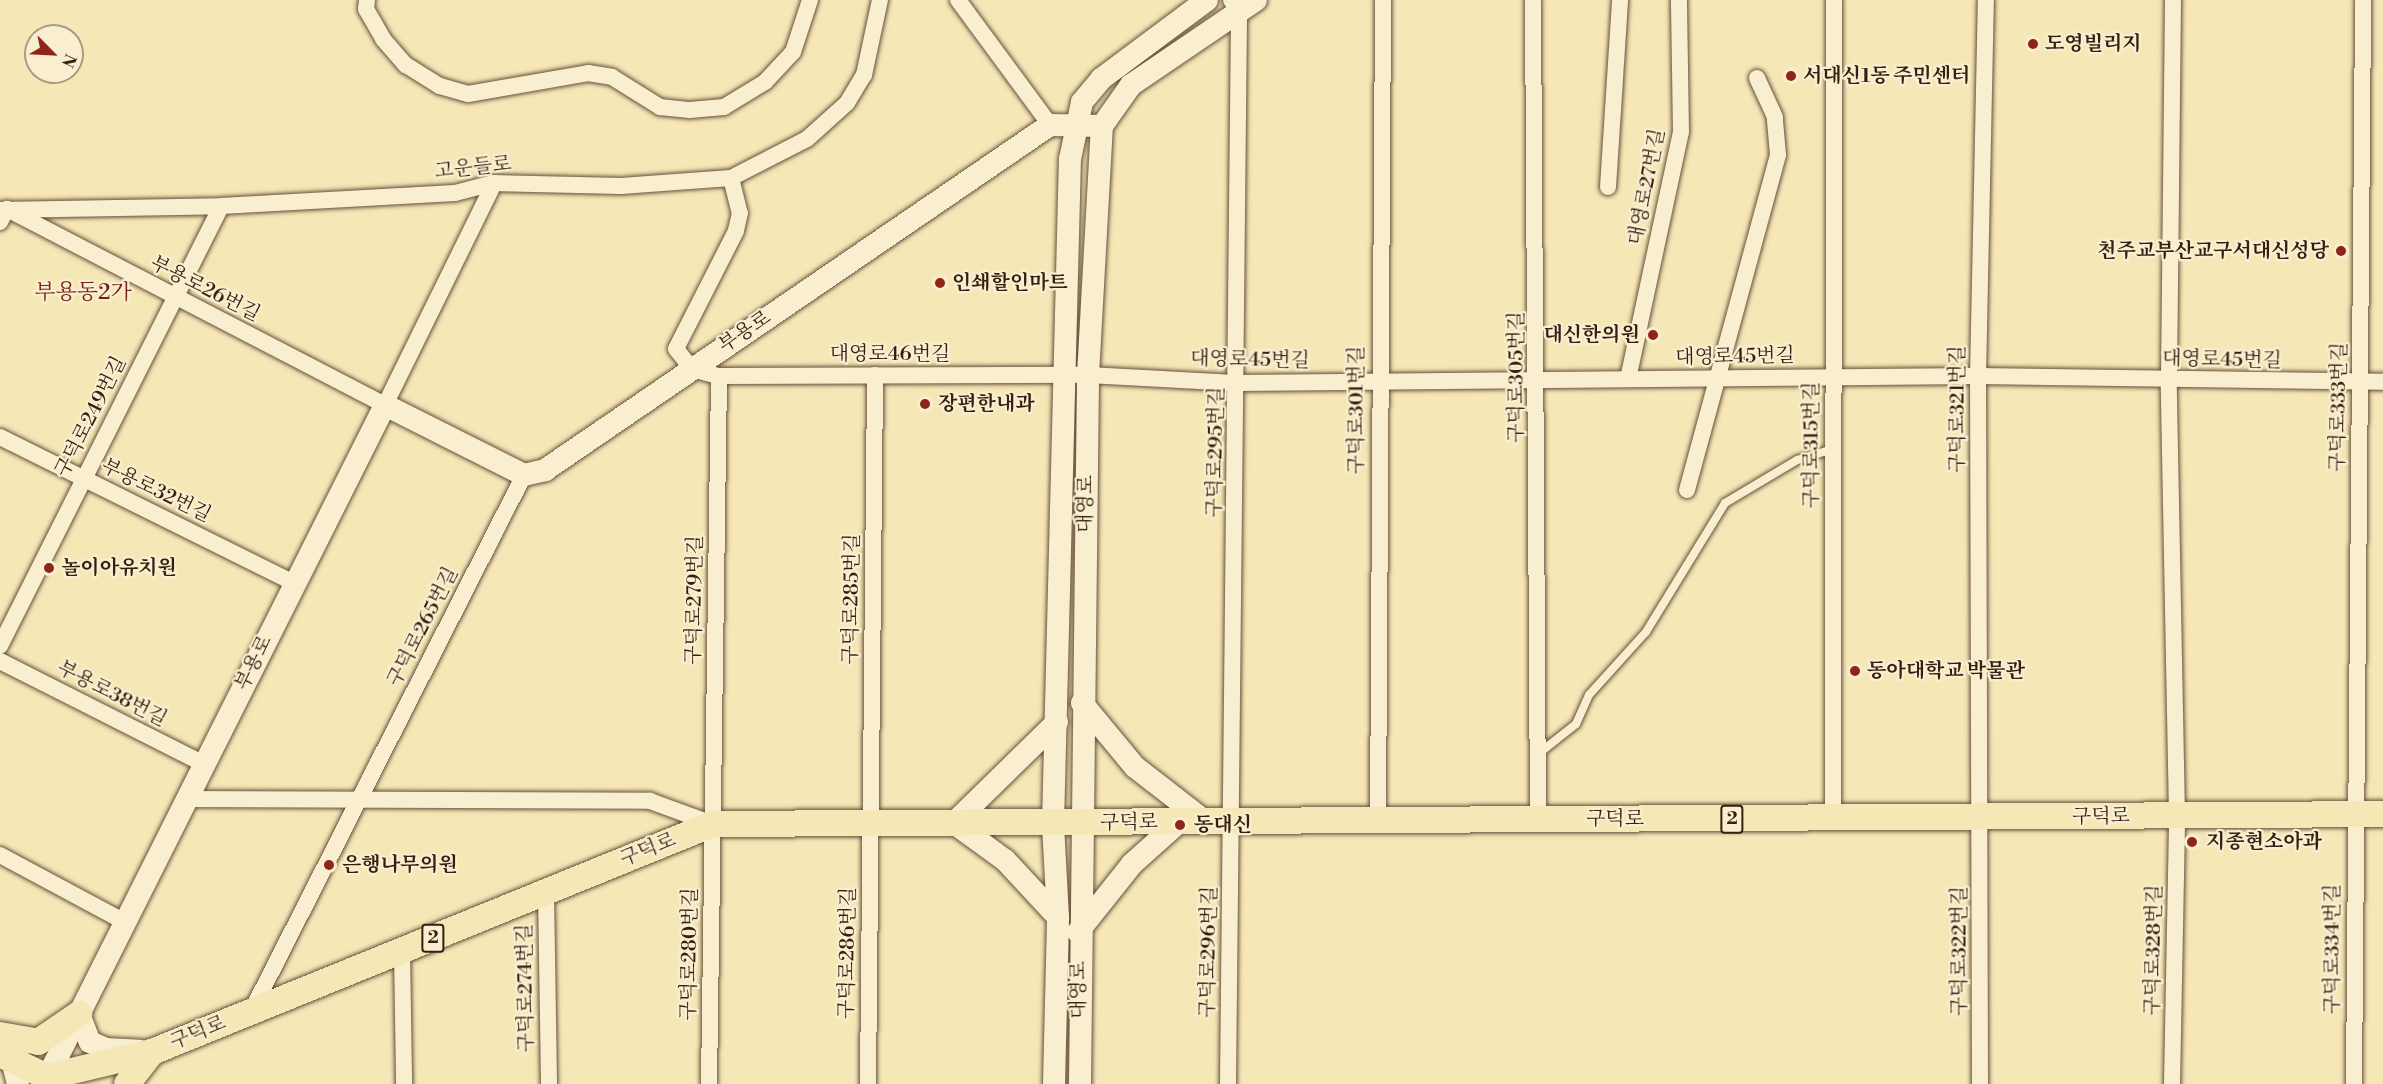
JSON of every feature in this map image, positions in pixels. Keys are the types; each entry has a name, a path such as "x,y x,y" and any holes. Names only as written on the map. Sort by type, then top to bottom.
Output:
{"main road":[{"name":"대영로","path":"1080,1084 1078,932 1082,824 1082,703 1075,126 1082,102 1101,80 1207,0"},
{"path":"1050,125 1101,126 1131,85 1242,4"},
{"name":"부용로","path":"524,475 544,470 1050,125"},
{"name":"대영로","path":"1054,1084 1058,917 1053,824 1057,722 1078,375 1101,126"},
{"path":"385,405 524,475"},
{"name":"부용로","path":"46,1081 385,405"},
{"path":"1082,703 1135,767 1219,821"},
{"path":"1057,722 954,823 1005,860 1058,917"},
{"name":"구덕로","path":"46,1081 152,1052 714,824 1082,824 1219,821 2383,814"},
{"path":"1078,932 1132,864 1179,822"},
{"path":"0,1035 38,1042 79,1014 90,1042 106,1049 152,1052"},
{"path":"127,1084 152,1052"},
{"path":"10,1066 46,1081"}],"street":[{"path":"367,0 366,9 383,39 405,65 440,86 468,94 588,73 612,77 660,107 690,110 724,107 765,82 793,52 810,0"},
{"name":"고운들로","path":"2,214 221,206 455,193 494,183 621,186 731,178 807,139 847,103 864,75 880,0"},
{"path":"958,0 1050,125"},
{"name":"구덕로301번길","path":"1378,821 1378,382 1383,0"},
{"name":"구덕로305번길","path":"1533,0 1539,384 1539,820"},
{"path":"1608,188 1620,0"},
{"name":"대영로27번길","path":"1628,379 1681,132 1679,0"},
{"name":"구덕로315번길","path":"1833,819 1834,0"},
{"name":"구덕로321번길","path":"1982,818 1978,376 1986,0"},
{"name":"구덕로328번길","path":"2172,1084 2177,816 2169,380 2173,0"},
{"name":"구덕로333번길","path":"2355,814 2363,0"},
{"name":"구덕로295번길","path":"1219,821 1238,383 1242,4"},
{"path":"1687,490 1778,155 1775,117 1757,78"},
{"path":"692,369 676,349 678,337 736,231 740,213 731,178"},
{"name":"부용로","path":"385,405 494,183"},
{"name":"구덕로249번길","path":"0,646 221,206"},
{"name":"부용로26번길","path":"2,214 176,297 385,405"},
{"name":"대영로46번길","path":"692,369 719,376 1078,375"},
{"name":"구덕로285번길","path":"871,823 875,375"},
{"name":"대영로45번길","path":"1078,375 1238,383 1539,384 1628,379 1978,376 2383,382"},
{"name":"구덕로279번길","path":"714,824 719,376"},
{"name":"부용로32번길","path":"0,437 294,583"},
{"name":"구덕로265번길","path":"251,1012 524,475"},
{"name":"부용로38번길","path":"0,661 204,764"},
{"path":"187,799 650,801 714,824"},
{"name":"구덕로334번길","path":"2354,1084 2355,814"},
{"name":"구덕로322번길","path":"1980,1084 1982,818"},
{"name":"구덕로296번길","path":"1219,821 1228,1084"},
{"name":"구덕로286번길","path":"868,1084 871,823"},
{"name":"구덕로280번길","path":"709,1084 714,824"},
{"path":"0,855 125,921"},
{"name":"구덕로274번길","path":"546,892 549,1084"},
{"path":"402,950 404,1084"}],"lane":[{"path":"1538,754 1576,724 1589,695 1646,632 1725,503 1797,460 1834,449"}],"place":[{"name":"도영빌리지","path":"2033,44"},
{"name":"서대신1동 주민센터","path":"1791,76"},
{"name":"천주교부산교구서대신성당","path":"2341,251"},
{"name":"인쇄할인마트","path":"940,283"},
{"name":"대신한의원","path":"1653,335"},
{"name":"장편한내과","path":"925,404"},
{"name":"놀이아유치원","path":"49,568"},
{"name":"동아대학교 박물관","path":"1855,671"},
{"name":"동대신","path":"1180,825"},
{"name":"지종현소아과","path":"2192,842"},
{"name":"은행나무의원","path":"329,865"}],"district":[{"name":"부용동2가","path":"83,293"}]}
